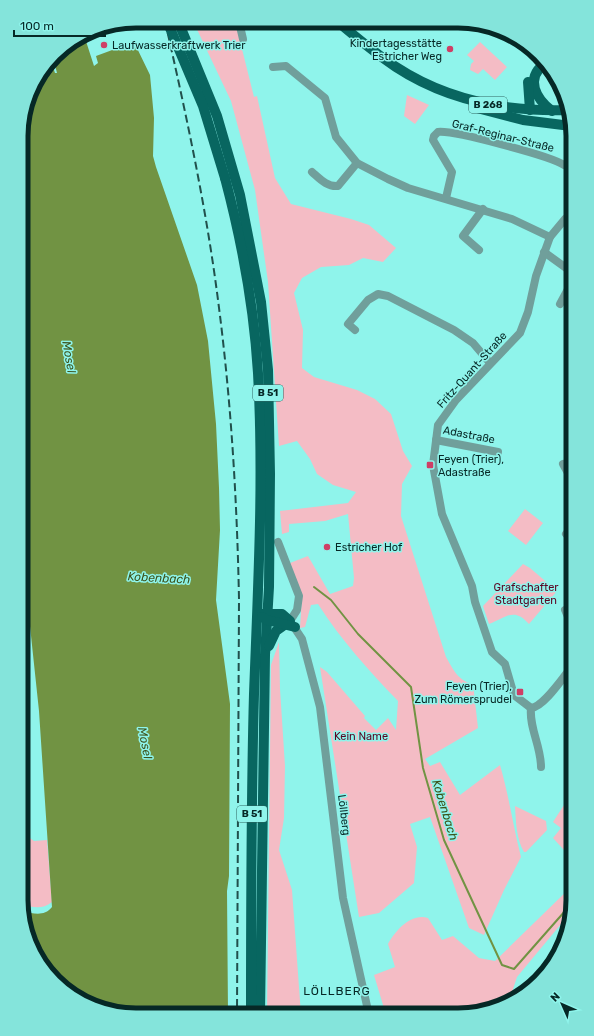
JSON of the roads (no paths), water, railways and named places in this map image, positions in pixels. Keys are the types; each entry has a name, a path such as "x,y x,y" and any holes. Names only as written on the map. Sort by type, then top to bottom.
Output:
{"main road":[{"name":"B 51","path":"170,28 203,106 230,177 251,303 258,373 260,503 253,763 251,1008"},
{"name":"B 51","path":"181,28 210,98 230,177 251,244 261,302 268,370 270,474 268,617 265,655 260,1008"},
{"name":"B 268","path":"346,28 396,67 447,93 494,106 530,110 562,110"},
{"path":"530,110 529,77 531,70 537,63"},
{"path":"541,68 535,75 534,86 540,101 552,110"},
{"path":"447,93 460,102 503,116 546,125 565,126"},
{"path":"257,614 288,622"},
{"path":"265,655 273,634 288,622"}],"street":[{"path":"240,28 243,39"},
{"path":"273,66 286,66 325,98 336,137 357,163 408,188 483,209 512,219 550,236"},
{"name":"Graf-Reginar-Straße","path":"446,198 452,172 433,140 434,136 438,132 477,138 547,157 564,165"},
{"path":"312,172 332,187 338,186 357,163"},
{"path":"479,250 463,236 483,209"},
{"name":"Fritz-Quant-Straße","path":"531,708 514,695 505,664 492,652 475,602 472,586 442,514 433,465 438,425 456,400 520,333 528,312 544,252 550,236 566,218"},
{"path":"544,252 566,268"},
{"path":"560,304 566,293"},
{"path":"355,330 348,324 368,300 378,294 388,296 454,330 473,343 490,363"},
{"name":"Adastraße","path":"436,440 498,452"},
{"path":"563,464 566,469"},
{"path":"278,542 299,596 297,610 288,622"},
{"name":"Löllberg","path":"288,622 305,648 320,707 343,898 367,1008"},
{"path":"541,767 541,755 531,719 531,708 537,707 566,673"}],"water":[{"name":"Mosel","path":"86,40 94,66 98,63 96,56 134,42 150,75 154,118 153,156 197,285 208,341 216,424 219,488 220,530 216,600 230,704 229,876 227,891 228,1008 136,1008 108,1004 94,1000 70,986 46,960 34,935 29,912 42,913 46,912 52,907 39,711 28,607 29,122 36,94 42,82 53,67 55,73 57,73 55,65 70,50"}],"waterway":[{"name":"Kobenbach","path":"314,587 331,600 358,634 411,687 423,768 444,840 502,965 514,969 565,911"}],"railway":[{"path":"167,28 188,125 208,230 223,337 233,449 239,599 237,1008"}],"place":[{"name":"Laufwasserkraftwerk Trier","path":"104,45"},
{"name":"Kindertagesstätte Estricher Weg","path":"450,49"},
{"name":"Feyen (Trier), Adastraße","path":"430,465"},
{"name":"Estricher Hof","path":"327,547"},
{"name":"Feyen (Trier), Zum Römersprudel","path":"520,692"}],"district":[{"name":"LÖLLBERG","path":"337,991"}],"park label":[{"name":"Grafschafter Stadtgarten","path":"526,593"},
{"name":"Kein Name","path":"361,736"}]}
